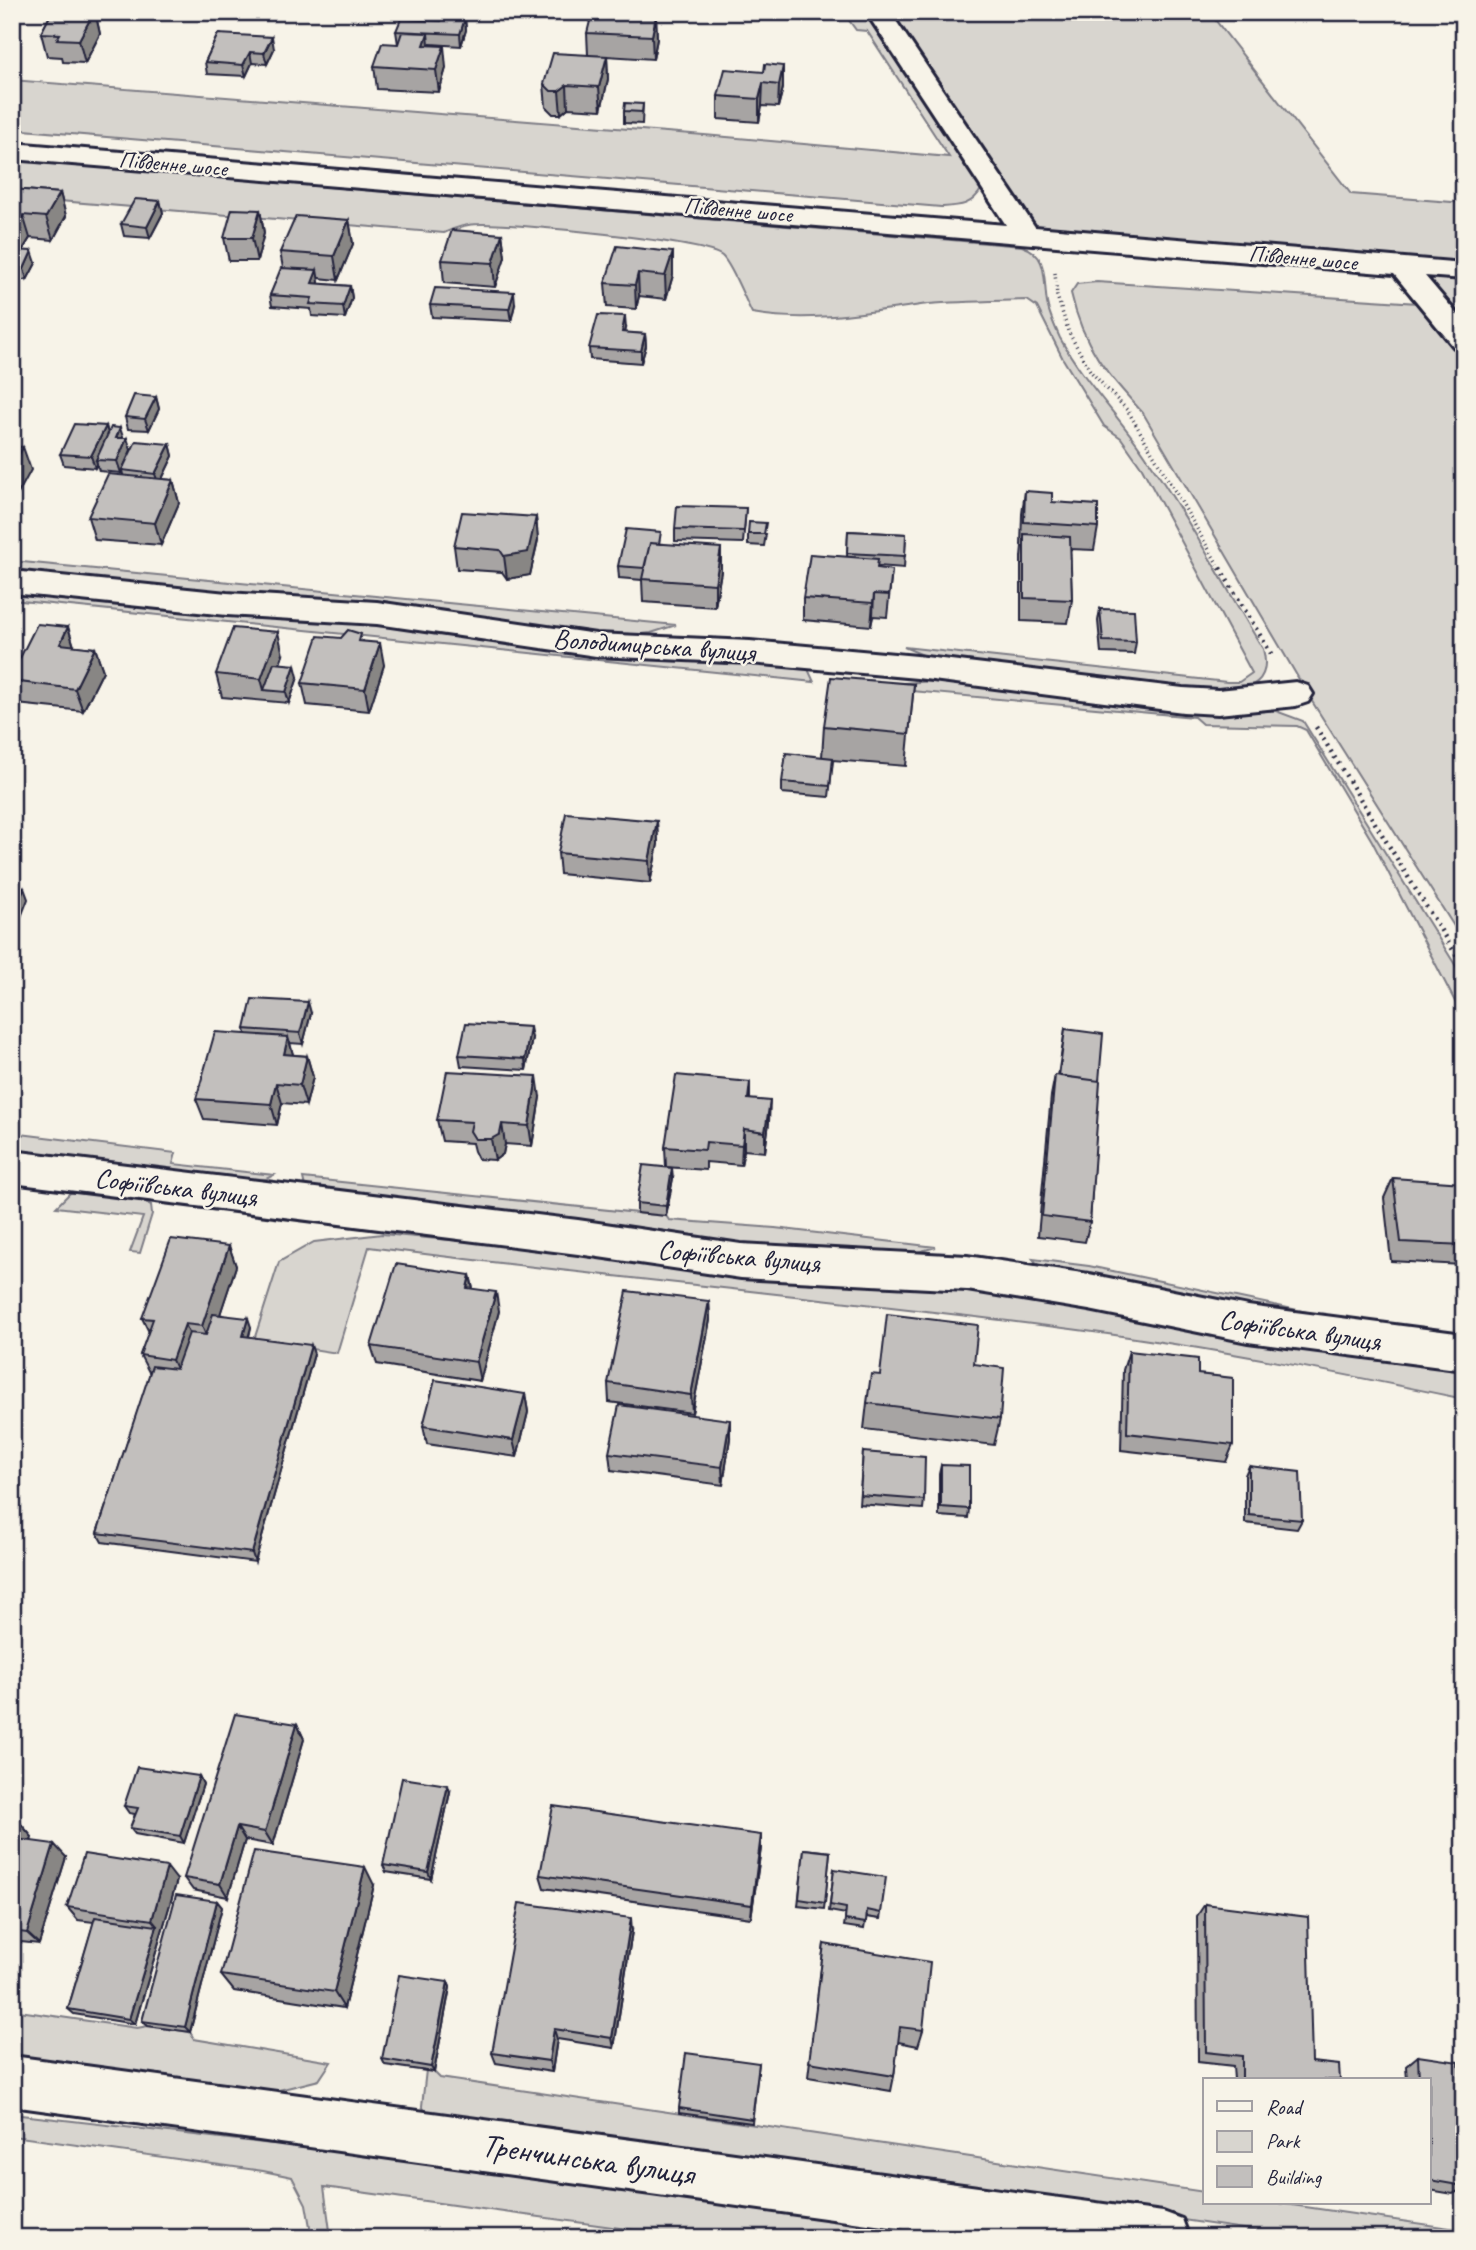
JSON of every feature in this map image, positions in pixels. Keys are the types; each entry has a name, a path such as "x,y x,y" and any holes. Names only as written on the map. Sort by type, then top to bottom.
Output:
{"street":[{"path":"878,12 1026,234"},
{"name":"Південне шосе","path":"12,151 1464,271"},
{"path":"1402,266 1464,341"},
{"name":"Володимирська вулиця","path":"12,582 227,604 377,613 596,645 750,652 917,667 1184,700 1218,702 1296,694"},
{"name":"Софіївська вулиця","path":"12,1167 578,1237 741,1261 967,1273 1088,1292 1248,1324 1464,1352"},
{"name":"Тренчинська вулиця","path":"12,2081 1163,2238"}],"path":[{"path":"1060,236 1054,259 1057,296 1069,333 1091,372 1128,411 1296,694 1464,968"}],"green space":[{"path":"843,12 865,12 976,173 982,188 970,202 941,207 12,129 12,80 949,157 867,31 856,30"},
{"path":"879,12 1209,12 1351,194 1464,203 1464,307 1436,304 1464,341 1464,942 1313,703 1143,413 1098,359 1082,329 1071,293 1077,284 1097,282 1434,304 1402,266 1026,234"},
{"path":"12,160 1022,246 1037,255 1041,262 1049,312 1060,338 1162,481 1263,649 1265,660 1262,676 1251,686 1224,693 930,658 904,647 1227,682 1239,682 1252,673 1142,468 1121,438 1104,426 1063,359 1037,307 1027,300 929,304 819,317 752,313 726,260 708,250 646,239 529,226 475,224 444,233 12,197"},
{"path":"12,561 676,625 651,633 614,637 86,578 12,574"},
{"path":"12,588 393,623 616,658 800,666 808,669 814,682 12,600"},
{"path":"952,680 1194,708 1276,711 1303,721 1464,979 1464,1019 1372,841 1306,730 1297,726 1202,724 1194,717 900,690 903,683"},
{"path":"12,1133 176,1153 173,1164 274,1175 266,1179 231,1178 12,1156"},
{"path":"303,1178 936,1247 896,1258 771,1252 305,1187"},
{"path":"85,1189 131,1194 151,1205 152,1214 140,1253 130,1252 143,1217 56,1207 70,1193"},
{"path":"382,1234 882,1278 1464,1366 1464,1399 1276,1362 1086,1331 369,1247 337,1353 254,1340 279,1262 314,1242"},
{"path":"1033,1259 1089,1266 1464,1345 1045,1273"},
{"path":"12,2010 137,2028 148,2026 190,2032 194,2039 331,2062 319,2080 271,2092 12,2063"},
{"path":"426,2070 434,2072 440,2078 1203,2192 1203,2204 1285,2204 1464,2230 1464,2238 1303,2238 702,2148 448,2119 427,2114 422,2106"},
{"path":"12,2114 272,2144 337,2141 989,2238 692,2238 324,2187 331,2238 312,2238 306,2204 292,2177 12,2136"}],"building":[{"path":"52,12 94,12 79,40 57,39 60,34 41,33"},
{"path":"592,13 656,16 652,36 587,33"},
{"path":"442,17 465,18 460,34 396,31 401,19 441,21"},
{"path":"402,32 428,33 424,45 444,46 436,70 374,66 382,43 398,44"},
{"path":"218,34 272,37 264,53 250,52 243,65 205,62"},
{"path":"553,53 607,56 599,87 567,85 559,91 551,91 544,84"},
{"path":"765,64 783,66 779,85 763,83 759,99 718,96 725,69 764,72"},
{"path":"625,103 643,104 642,112 624,111"},
{"path":"12,189 60,193 46,217 23,215 15,228 12,228"},
{"path":"135,199 160,201 147,227 121,224"},
{"path":"232,209 260,210 252,238 224,238"},
{"path":"296,216 349,220 334,256 280,252"},
{"path":"452,230 502,234 493,263 442,260"},
{"path":"617,246 673,252 665,276 638,273 635,285 605,283"},
{"path":"12,250 32,251 24,269 12,268"},
{"path":"281,268 317,270 312,283 350,286 343,306 310,304 312,298 270,295"},
{"path":"435,288 514,292 509,309 430,305"},
{"path":"598,315 625,316 622,332 645,334 641,351 589,348"},
{"path":"134,395 156,397 145,419 125,417"},
{"path":"74,424 106,426 91,456 60,454"},
{"path":"111,427 120,428 116,438 127,438 117,461 96,460"},
{"path":"136,441 170,444 155,474 122,470"},
{"path":"12,446 23,447 12,467"},
{"path":"108,474 173,480 155,523 88,517"},
{"path":"1025,491 1052,493 1052,502 1098,505 1098,527 1024,522"},
{"path":"677,506 746,508 744,531 675,529"},
{"path":"462,512 536,517 528,552 504,556 500,550 454,546"},
{"path":"749,522 766,523 764,534 748,534"},
{"path":"626,529 661,532 659,544 650,543 644,568 618,566"},
{"path":"848,531 906,534 905,556 847,553"},
{"path":"1024,534 1070,537 1072,600 1024,598"},
{"path":"650,543 721,548 715,584 642,579"},
{"path":"810,554 878,559 877,568 892,570 889,595 874,594 873,603 803,598"},
{"path":"1100,609 1134,610 1136,642 1103,641"},
{"path":"37,624 68,627 60,644 95,648 75,689 12,681 12,674"},
{"path":"233,628 278,632 261,679 216,674"},
{"path":"348,630 361,634 359,641 380,643 365,689 302,683 318,636 341,638"},
{"path":"274,663 295,665 286,692 264,690"},
{"path":"831,677 914,684 909,734 824,726"},
{"path":"786,753 833,758 830,786 782,782"},
{"path":"566,813 657,821 649,861 558,853"},
{"path":"12,887 24,888 12,917"},
{"path":"252,999 308,1002 300,1033 245,1029"},
{"path":"466,1023 530,1027 525,1059 459,1055"},
{"path":"1065,1029 1103,1034 1099,1081 1059,1076"},
{"path":"215,1032 288,1037 284,1054 307,1056 300,1085 276,1083 271,1104 196,1099"},
{"path":"447,1071 537,1076 529,1126 502,1124 500,1134 491,1139 475,1139 470,1131 472,1122 437,1120"},
{"path":"676,1075 750,1082 748,1099 770,1101 765,1132 744,1129 742,1145 706,1142 705,1150 665,1147"},
{"path":"1055,1075 1100,1081 1090,1222 1042,1216"},
{"path":"643,1165 672,1168 666,1206 637,1203"},
{"path":"1393,1178 1463,1183 1464,1245 1401,1242"},
{"path":"171,1239 229,1246 202,1326 185,1324 172,1360 140,1355 153,1319 142,1318"},
{"path":"396,1264 470,1275 467,1288 496,1292 476,1362 371,1346"},
{"path":"627,1291 709,1301 691,1395 608,1383"},
{"path":"213,1314 248,1318 243,1336 311,1345 252,1553 97,1533 152,1366 176,1369 189,1333 206,1335"},
{"path":"887,1314 978,1325 974,1364 1004,1368 1000,1419 867,1403 871,1374 880,1375"},
{"path":"1129,1351 1198,1359 1198,1374 1233,1378 1233,1445 1127,1433"},
{"path":"435,1380 525,1394 513,1440 423,1426"},
{"path":"619,1405 730,1420 722,1467 609,1453"},
{"path":"863,1452 925,1457 924,1500 860,1495"},
{"path":"941,1465 969,1466 969,1509 941,1507"},
{"path":"1249,1466 1300,1472 1302,1520 1249,1515"},
{"path":"235,1714 297,1724 265,1832 237,1827 220,1884 184,1878"},
{"path":"137,1767 199,1776 180,1836 130,1828 138,1808 124,1806"},
{"path":"402,1778 448,1785 428,1872 383,1865"},
{"path":"553,1806 761,1835 752,1905 540,1875"},
{"path":"12,1822 20,1823 16,1839 54,1844 27,1933 12,1931"},
{"path":"804,1849 830,1852 825,1903 799,1899"},
{"path":"254,1851 365,1867 334,1992 221,1975"},
{"path":"84,1854 167,1867 152,1920 67,1907"},
{"path":"834,1869 886,1877 881,1913 867,1910 866,1923 845,1920 846,1908 830,1905"},
{"path":"176,1895 217,1901 185,2027 142,2021"},
{"path":"519,1903 631,1918 612,2038 554,2029 549,2061 492,2053"},
{"path":"1205,1904 1308,1917 1312,2062 1339,2065 1340,2078 1242,2078 1242,2056 1206,2052"},
{"path":"95,1917 157,1926 129,2019 68,2009"},
{"path":"824,1944 930,1962 923,2030 900,2027 894,2076 809,2062"},
{"path":"399,1975 448,1982 431,2067 382,2059"},
{"path":"686,2053 759,2063 752,2119 679,2108"},
{"path":"1418,2056 1459,2062 1464,2186 1430,2180 1430,2078 1419,2078"}]}
